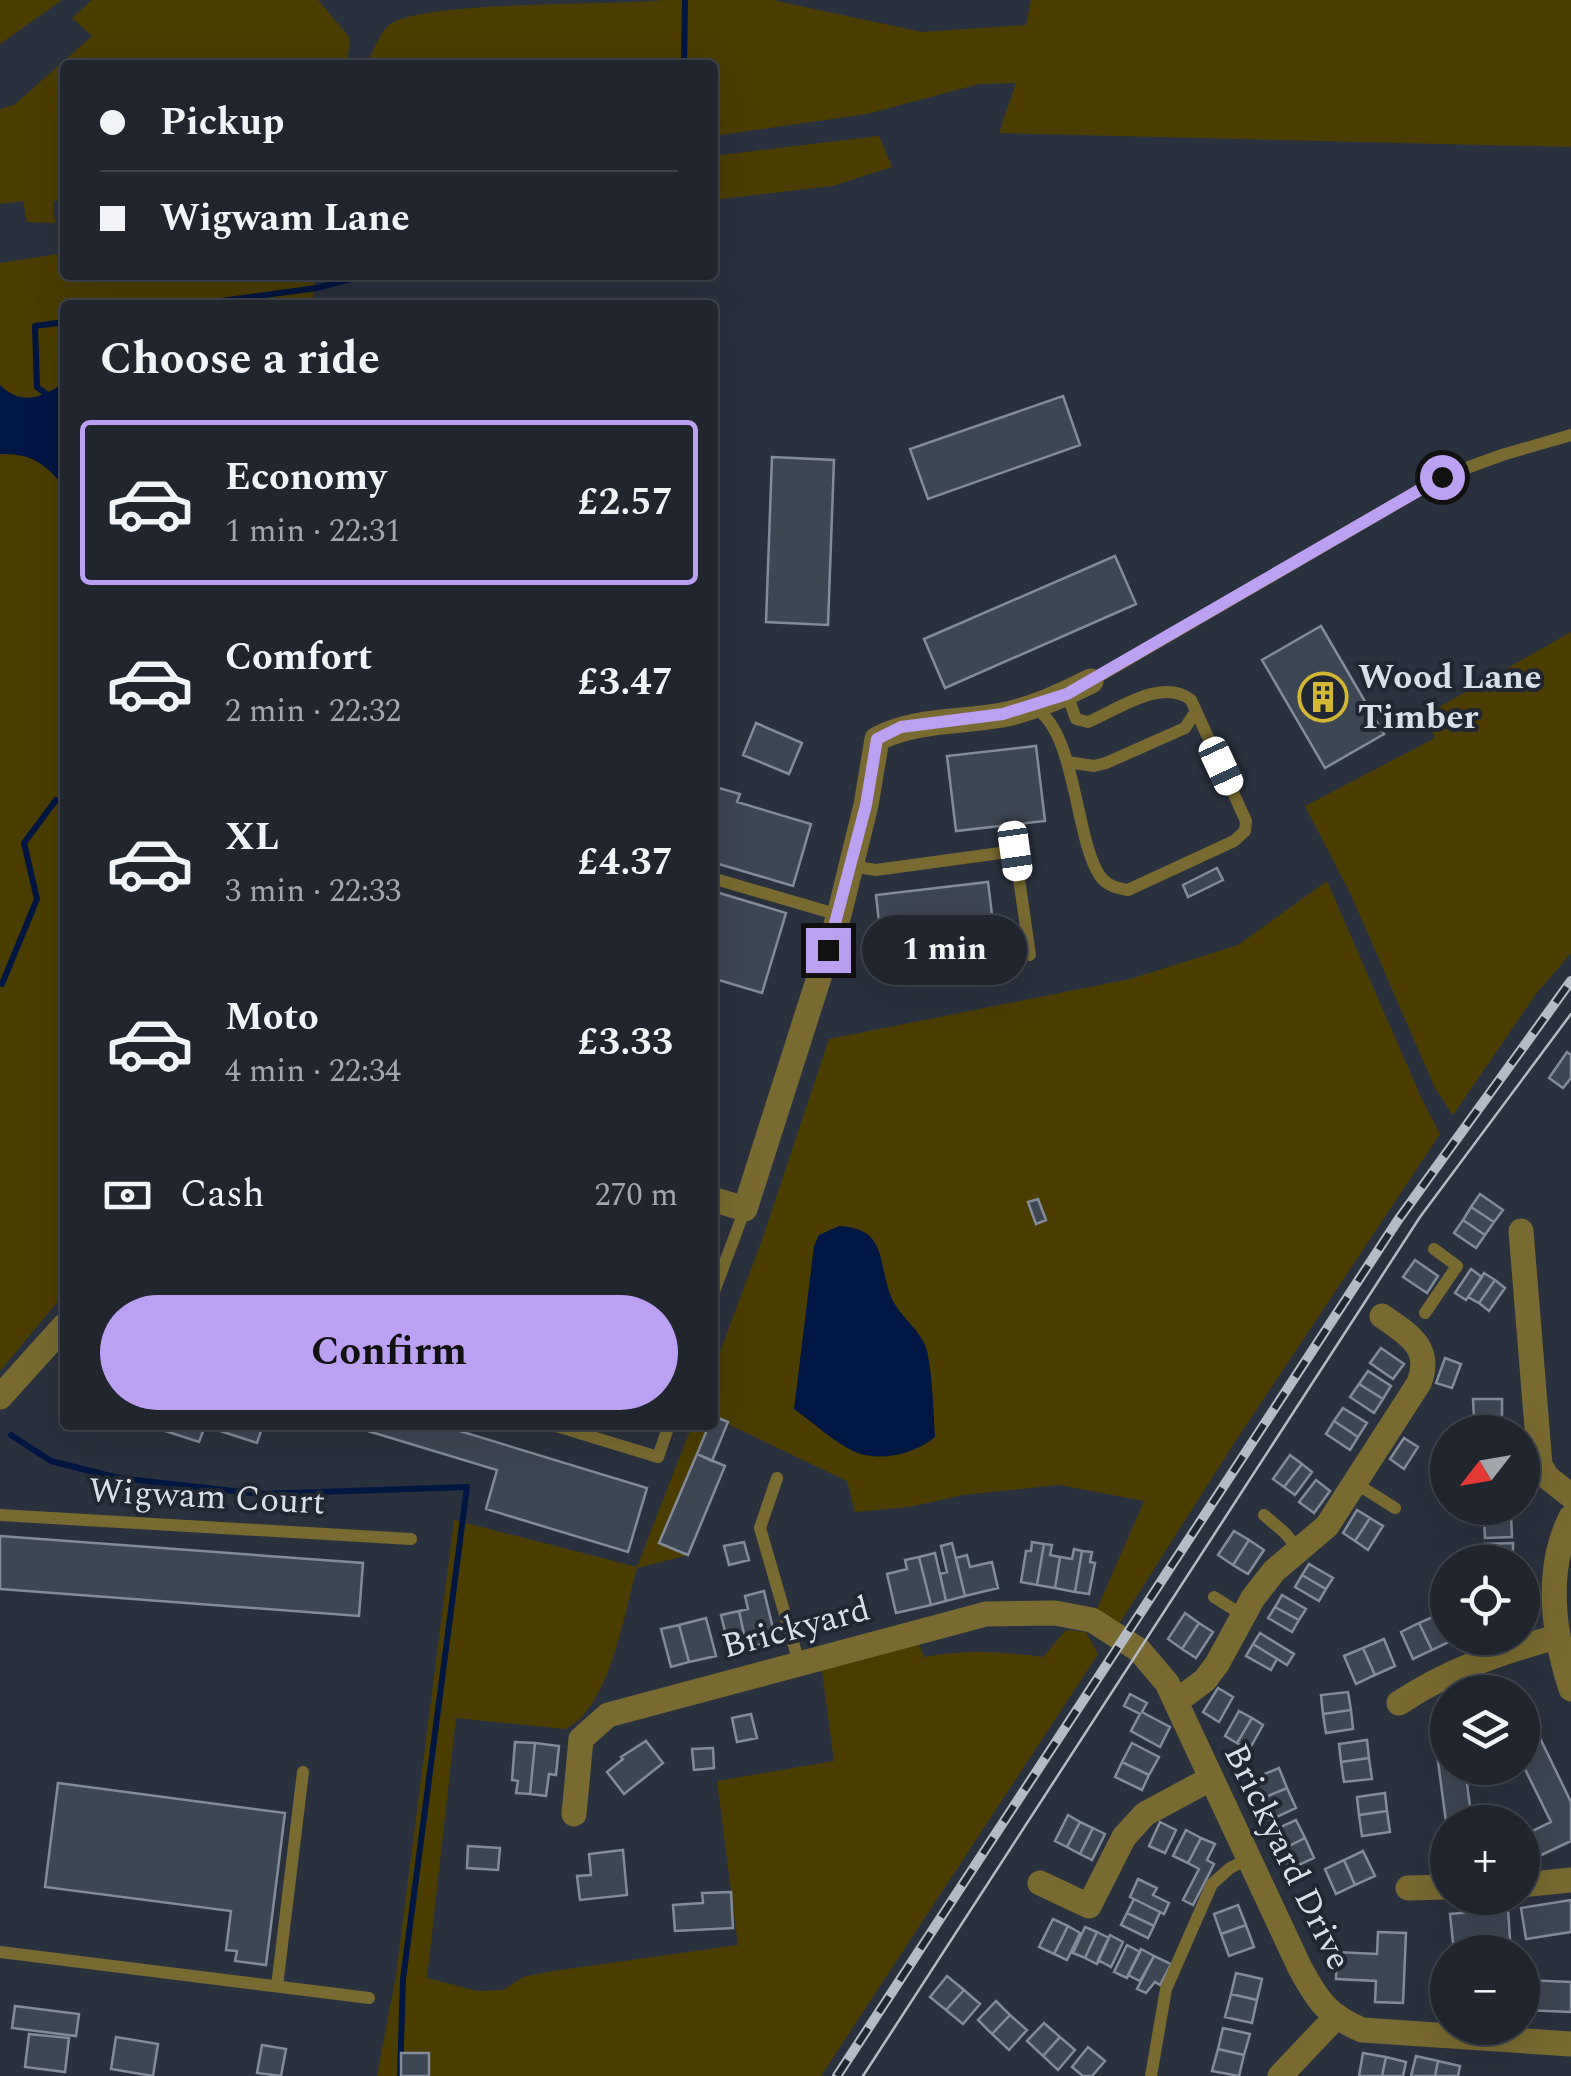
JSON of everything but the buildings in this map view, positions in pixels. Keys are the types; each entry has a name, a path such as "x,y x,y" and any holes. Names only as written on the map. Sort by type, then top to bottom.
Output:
{"street":[{"path":"718,1201 745,1209 838,916 866,805 877,739 901,727 1031,707 1092,681"},
{"path":"1520,1231 1540,1464 1547,1477 1571,1496"},
{"path":"1177,1701 1205,1680 1274,1571 1327,1526 1424,1370 1417,1324 1382,1316"},
{"path":"0,1397 60,1331"},
{"path":"1571,1517 1556,1557 1553,1582 1557,1638 1571,1688"},
{"name":"Brickyard","path":"574,1814 581,1739 608,1714 986,1614 1055,1612 1092,1620 1111,1630"},
{"name":"Brickyard Drive","path":"1111,1630 1151,1662 1177,1701 1188,1732 1316,1996 1335,2018 1362,2030 1571,2044"},
{"path":"1399,1703 1502,1651 1557,1638"},
{"path":"1040,1883 1088,1906 1124,1837 1145,1814 1210,1778"},
{"path":"1540,1883 1571,1880"},
{"path":"1408,1888 1430,1887"},
{"path":"1280,2076 1335,2018"}],"lane":[{"path":"1092,681 1442,477 1571,435"},
{"path":"1031,707 1042,712 1066,762 1100,876 1113,887 1128,890 1234,841 1245,831 1246,821 1191,700 1180,691 1159,691 1088,722 1076,719 1067,694"},
{"path":"1066,762 1094,766 1106,762 1185,728 1196,711"},
{"path":"851,866 876,870 1015,851 1030,955"},
{"path":"718,880 838,916"},
{"path":"718,1281 745,1209"},
{"path":"1417,1324 1457,1266 1434,1249"},
{"path":"570,1430 658,1456 666,1430"},
{"path":"777,1478 760,1528 799,1664"},
{"path":"1355,1483 1395,1508"},
{"name":"Wigwam Court","path":"0,1514 411,1539"},
{"path":"1264,1515 1299,1550"},
{"path":"1214,1597 1244,1616"},
{"path":"277,1986 303,1772"},
{"path":"1151,2076 1166,1989 1212,1884 1248,1859"},
{"path":"0,1952 369,1998"}],"shaded area":[{"path":"0,0 62,0 0,44"},
{"path":"92,0 318,0 350,38 348,60 65,60 92,36 72,18"},
{"path":"772,0 922,32 1026,25 1031,0 1571,0 1571,147 999,133 1016,83 979,84 867,114 718,135 718,60 368,60 389,25 439,11"},
{"path":"60,64 60,199 53,202 55,223 27,222 23,201 0,204 0,109 14,105"},
{"path":"879,136 892,167 832,186 718,199 718,155"},
{"path":"60,254 60,280 314,280 312,300 60,300 60,1299 0,1371 0,263"},
{"path":"1571,632 1571,953 1536,994 1453,1115 1435,1088 1351,895 1305,806 1435,738 1425,715"},
{"path":"1327,881 1440,1134 1119,1624 1097,1609 1144,1501 1059,1485 855,1512 847,1481 718,1419 718,1357 762,1240 829,1039 1130,979 1238,945"},
{"path":"690,1430 707,1430 659,1542 688,1555 637,1568 613,1658 593,1702 580,1718 565,1729 456,1718 427,1978 477,1991 503,1990 523,1977 553,1971 738,1945 717,1781 834,1761 821,1664 917,1639 924,1657 984,1652 1043,1657 1066,1630 1086,1632 1098,1654 821,2076 377,2076 396,1975 454,1520 637,1567"}],"water":[{"path":"0,385 24,398 60,385 60,482 37,462 0,454"},
{"path":"839,1226 855,1228 874,1241 892,1299 927,1351 935,1437 907,1452 863,1455 830,1437 794,1409 814,1246 819,1235"}],"waterway":[{"path":"684,60 685,0"},
{"path":"228,300 347,280"},
{"path":"60,323 35,326 37,387 60,404"},
{"path":"2,984 37,899 24,843 56,800"},
{"path":"11,1435 51,1461 118,1478 260,1494 467,1487 403,1979 400,2076"}],"tram line":[{"path":"863,2076 1420,1217 1571,1014"}],"railway":[{"path":"837,2076 1398,1220 1571,981"}],"place":[{"name":"Wood Lane Timber","path":"1323,697"}],"route":[{"path":"828,950 866,805 877,739 901,727 1003,714 1067,694 1442,477"}]}
